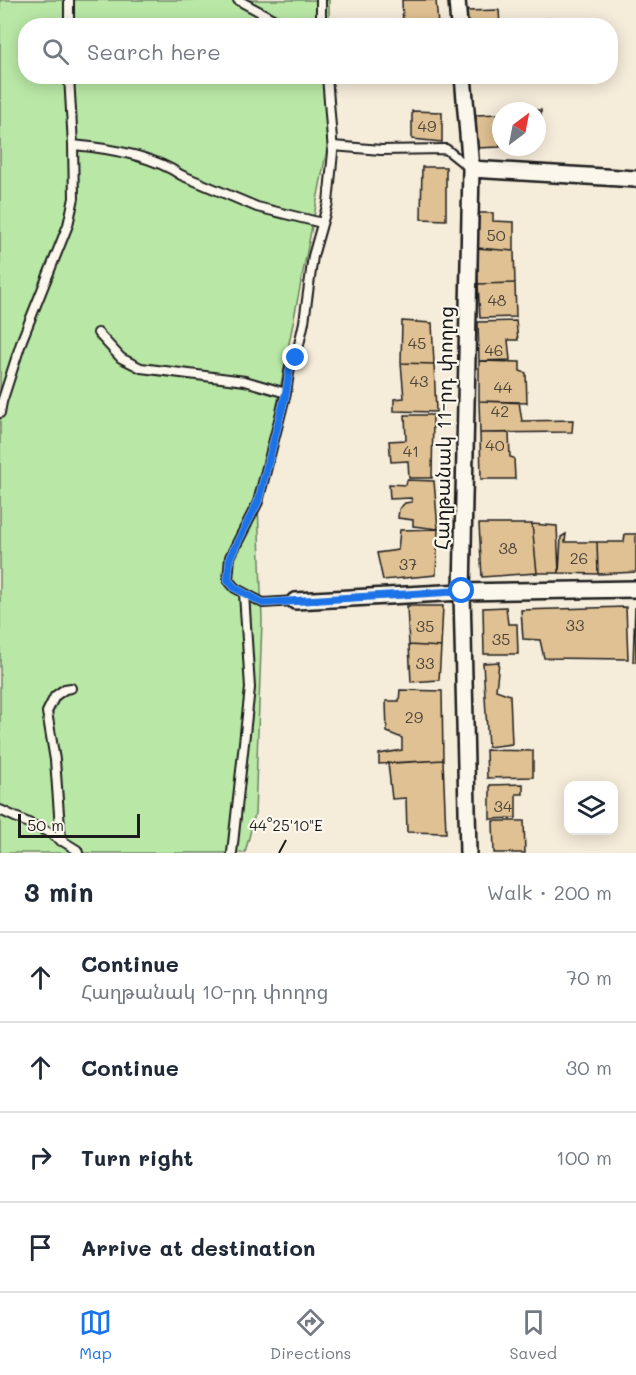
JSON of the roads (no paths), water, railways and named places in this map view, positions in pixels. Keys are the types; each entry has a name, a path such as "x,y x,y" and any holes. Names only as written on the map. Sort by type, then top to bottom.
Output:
{"street":[{"path":"457,0 458,18"},
{"name":"Հաղթանակ 11-րդ փողոց","path":"464,84 471,169 462,591 468,853"},
{"path":"471,169 636,179"},
{"path":"295,601 462,591 636,589"}],"lane":[{"path":"69,0 69,18"},
{"path":"238,0 271,18"},
{"path":"321,0 321,18"},
{"path":"0,413 21,340 68,225 74,198 69,84"},
{"path":"295,601 263,603 235,588 228,580 230,557 258,502 286,393 290,367 296,358 304,322 313,256 328,203 333,146 328,84"},
{"path":"73,145 93,147 150,161 257,207 322,223"},
{"path":"333,146 381,150 446,149 471,169"},
{"path":"98,333 121,358 141,368 245,381 286,393"},
{"path":"232,853 250,687 244,593"},
{"path":"62,841 55,760 47,712 55,696 71,688"},
{"path":"0,810 48,832 77,850 78,853"}]}
